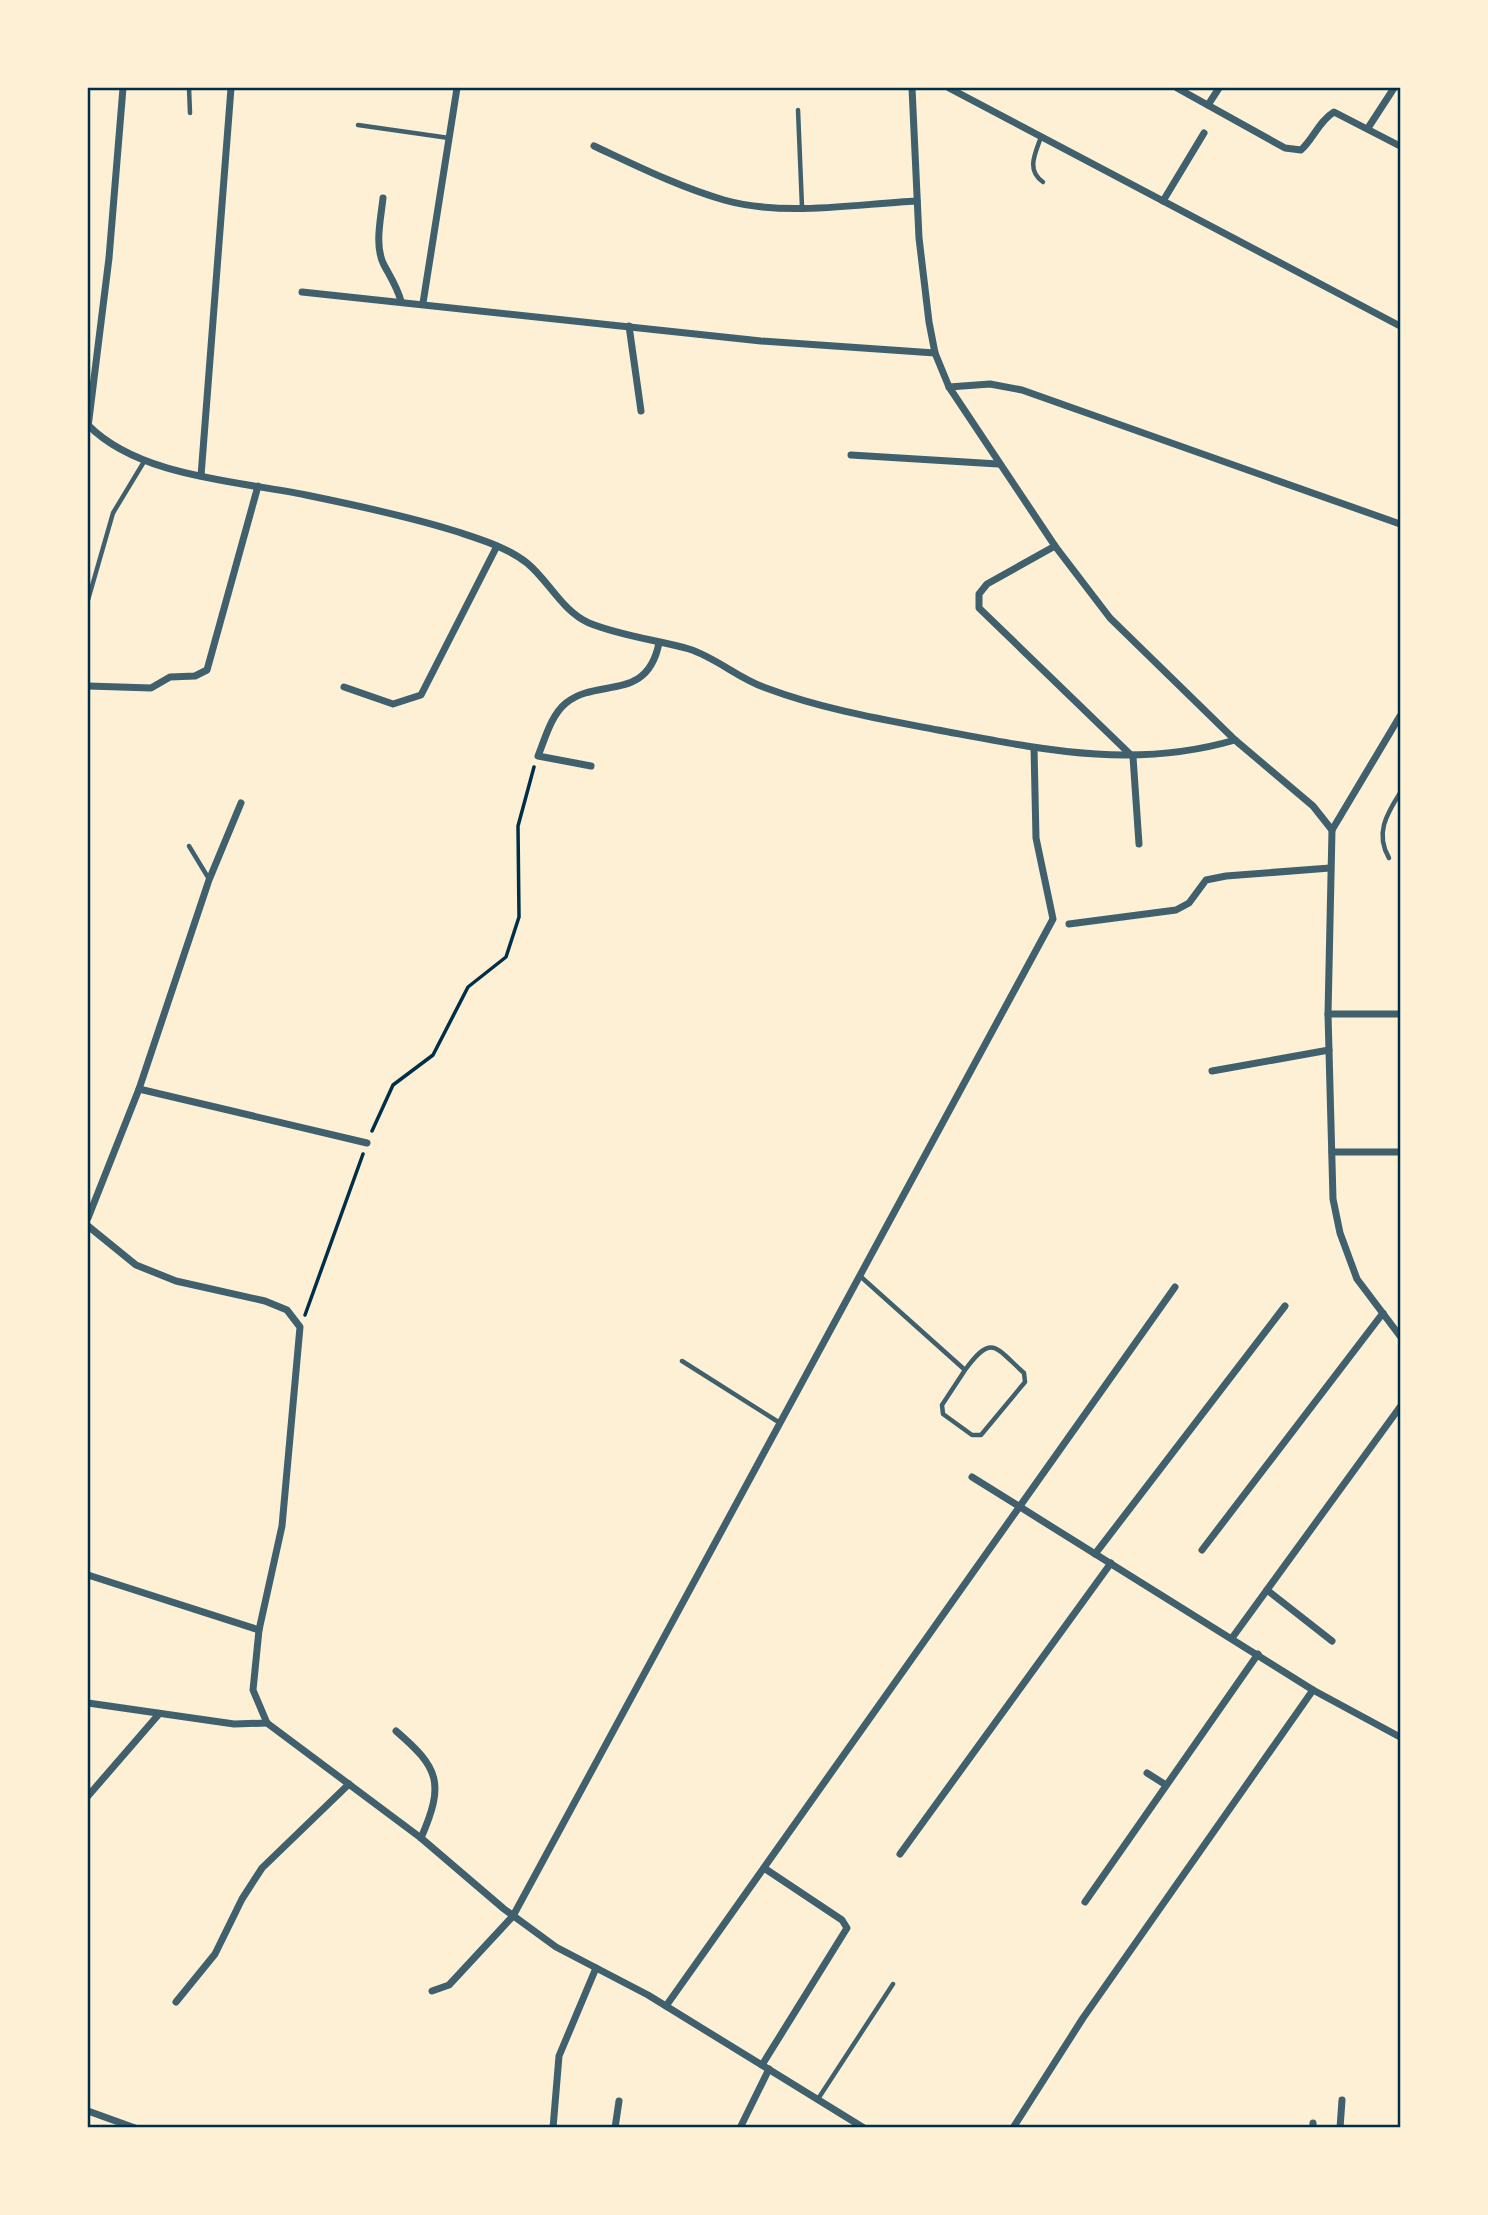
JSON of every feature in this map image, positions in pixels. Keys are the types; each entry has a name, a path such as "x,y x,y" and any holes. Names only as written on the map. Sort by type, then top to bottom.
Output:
{"street":[{"path":"123,88 109,258 88,426 105,442 146,460 201,476 307,495 451,530 497,546 528,564 564,604 586,622 701,654 763,688 842,712 1063,754 1133,757 1178,754 1234,740"},
{"path":"201,476 231,88"},
{"path":"423,303 457,88"},
{"path":"912,88 919,239 935,353 949,387 1055,546 1110,618 1234,740 1305,799 1332,830"},
{"path":"949,88 1401,326"},
{"path":"1177,88 1284,148 1301,150 1311,141 1324,118 1334,112 1401,146"},
{"path":"1208,105 1219,88"},
{"path":"1368,128 1394,88"},
{"path":"1163,201 1204,133"},
{"path":"594,146 724,200 779,208 918,201"},
{"path":"383,198 379,247 401,301"},
{"path":"302,292 761,341 935,353"},
{"path":"629,326 640,411"},
{"path":"949,387 990,384 1022,390 1401,524"},
{"path":"852,455 998,464"},
{"path":"88,686 151,688 170,677 195,676 208,670 258,486"},
{"path":"344,687 393,704 421,695 497,546"},
{"path":"1055,546 987,584 979,594 979,608 1133,757 1139,844"},
{"path":"591,766 538,756 556,714 567,702 632,682 656,659 659,642"},
{"path":"1401,716 1397,732 1332,830 1328,1014 1333,1199 1340,1233 1357,1279 1401,1336"},
{"path":"432,1991 449,1985 513,1916 1053,919 1036,838 1034,748"},
{"path":"88,1218 139,1089 209,880 241,803"},
{"path":"1069,924 1176,910 1189,903 1206,880 1330,868"},
{"path":"1328,1014 1401,1014"},
{"path":"1212,1072 1329,1050"},
{"path":"139,1089 367,1143"},
{"path":"1332,1152 1401,1152"},
{"path":"88,1226 136,1265 176,1281 287,1310 300,1327 282,1526 259,1630 253,1690 267,1723 421,1838 513,1916 556,1947 666,2006 864,2127"},
{"path":"666,2006 1175,1287"},
{"path":"1095,1554 1285,1307"},
{"path":"1202,1550 1383,1313"},
{"path":"1232,1638 1401,1407"},
{"path":"972,1477 1314,1689 1401,1737"},
{"path":"900,1854 1111,1563"},
{"path":"88,1575 259,1630"},
{"path":"1267,1590 1332,1642"},
{"path":"1085,1902 1258,1654"},
{"path":"1013,2127 1083,2018 1314,1689"},
{"path":"88,1703 234,1724 267,1723"},
{"path":"88,1796 159,1714"},
{"path":"396,1731 429,1762 435,1774 430,1818 421,1838"},
{"path":"1147,1773 1166,1785"},
{"path":"176,2002 215,1954 242,1899 262,1868 348,1784"},
{"path":"740,2127 765,2067 847,1928 842,1920 764,1868"},
{"path":"552,2127 559,2056 596,1968"},
{"path":"1339,2127 1342,2100"},
{"path":"615,2127 618,2101"},
{"path":"88,2111 135,2127"}],"lane":[{"path":"189,88 190,113"},
{"path":"797,110 802,207"},
{"path":"358,125 449,139"},
{"path":"1041,136 1032,169 1034,176 1042,182"},
{"path":"88,600 113,513 146,460"},
{"path":"1389,858 1382,845 1382,825 1401,793"},
{"path":"189,846 209,880"},
{"path":"860,1276 965,1370"},
{"path":"988,1347 998,1350 1025,1377 1025,1382 981,1435 972,1435 943,1414 942,1405 965,1370 981,1349 988,1347"},
{"path":"682,1361 780,1423"},
{"path":"818,2099 893,1984"}],"path":[{"path":"300,1327 383,1102 393,1085 433,1055 468,987 506,957 519,917 519,826 538,756"}]}
